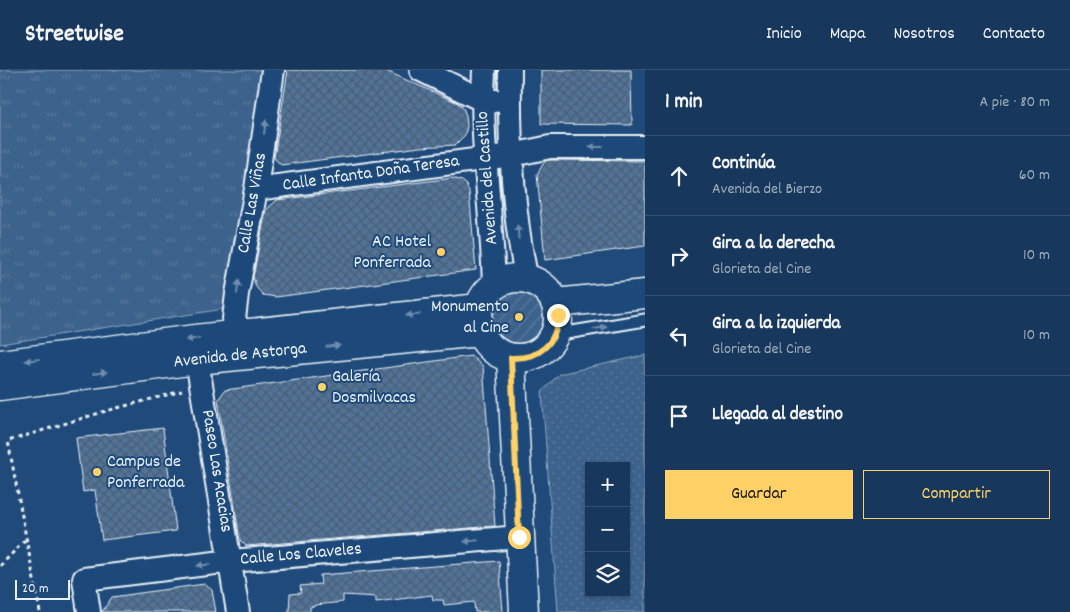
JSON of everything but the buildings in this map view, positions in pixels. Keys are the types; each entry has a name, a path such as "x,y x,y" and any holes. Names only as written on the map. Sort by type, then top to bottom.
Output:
{"main road":[{"path":"516,278 527,280 538,284 548,292 555,318 547,346 536,354 524,358 511,358 500,355 484,341 479,320 485,296 494,286 504,281 516,278"},
{"path":"555,318 634,295"},
{"name":"Avenida de Astorga","path":"0,364 242,334 479,320"},
{"name":"Avenida de Astorga","path":"0,386 200,373 479,320"},
{"path":"511,358 524,612"}],"street":[{"name":"Calle Las Viñas","path":"242,334 234,319 240,274 256,189 273,70"},
{"path":"421,70 482,100 511,101"},
{"name":"Avenida del Castillo","path":"484,70 482,100 493,245 494,286"},
{"name":"Avenida del Castillo","path":"510,70 512,155 519,244 527,280"},
{"name":"Calle Infanta Doña Teresa","path":"256,189 512,155 550,147 645,147"},
{"name":"Paseo Las Acacias","path":"200,373 238,612"},
{"name":"Calle Los Claveles","path":"89,612 84,579 231,561 519,537"}],"lane":[{"path":"555,318 645,320"}],"path":[{"path":"40,612 8,442 106,411 200,373"},
{"path":"0,566 27,538"}],"green space":[{"path":"0,70 266,70 230,308 0,344"},
{"path":"514,292 524,292 538,299 545,313 545,323 538,337 524,344 514,344 504,340 497,333 493,323 493,313 497,303 504,296"},
{"path":"645,355 645,612 558,612 542,392 559,374"}],"place":[{"name":"AC Hotel Ponferrada","path":"441,252"},
{"name":"Monumento al Cine","path":"519,317"},
{"name":"Galería Dosmilvacas","path":"322,387"},
{"name":"Campus de Ponferrada","path":"97,472"}],"route":[{"path":"519,537 511,358 524,358 536,354 547,346 554,335 558,315"}]}
